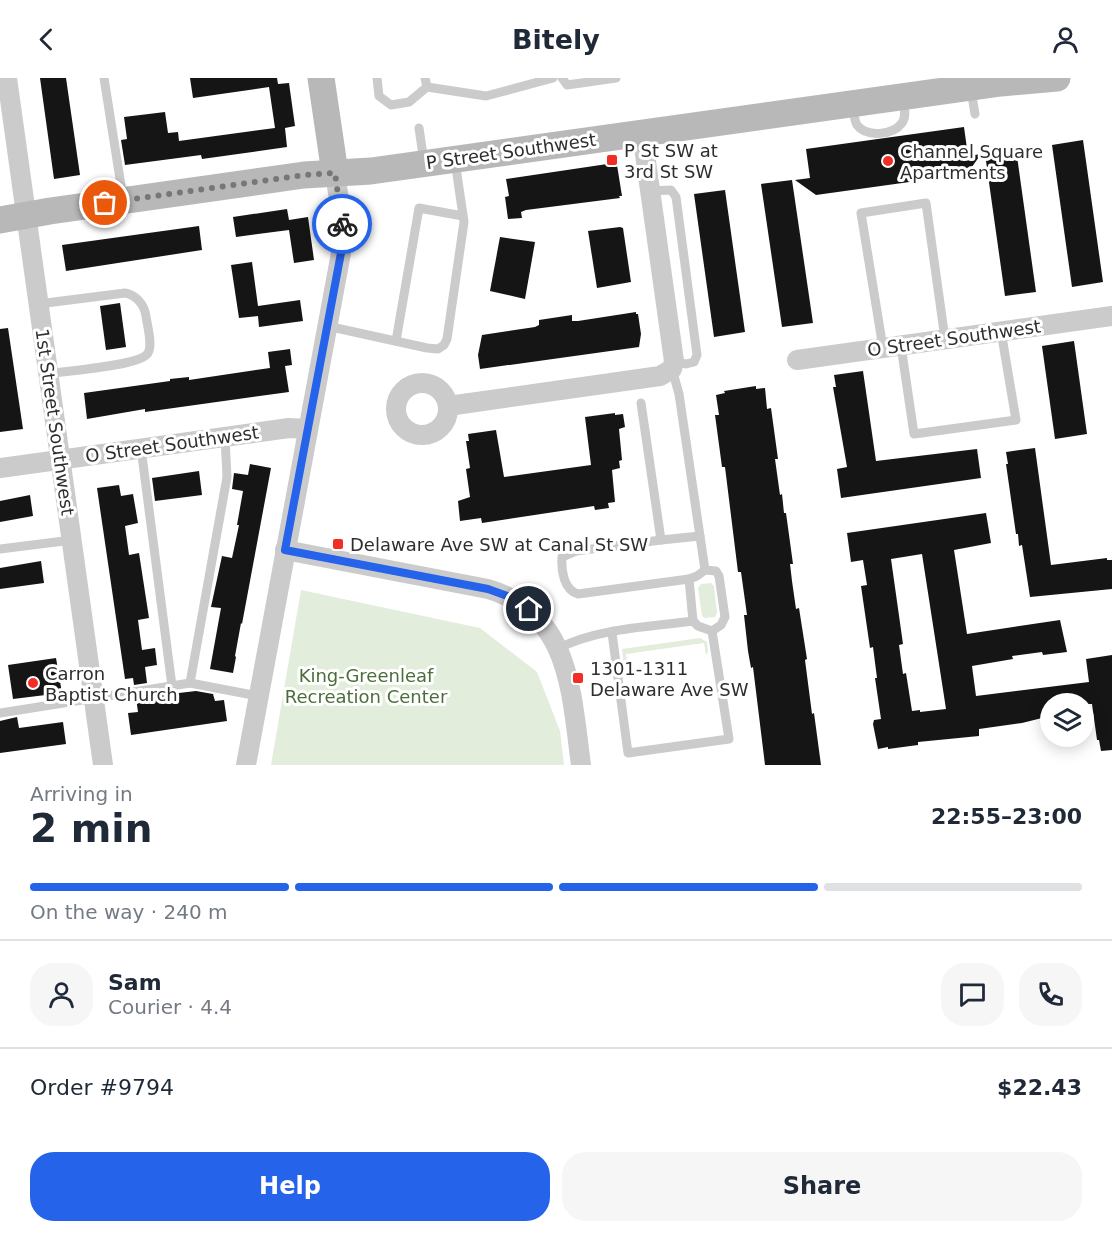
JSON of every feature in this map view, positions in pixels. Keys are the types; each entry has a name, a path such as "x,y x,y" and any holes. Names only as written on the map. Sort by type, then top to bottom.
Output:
{"street":[{"name":"1st Street Southwest","path":"7,78 13,218 38,304 103,765"},
{"path":"246,765 341,253 342,231 321,78"},
{"name":"P Street Southwest","path":"13,218 304,175 370,171 1028,79 1057,78"},
{"path":"448,406 667,374 673,362 642,133"},
{"name":"O Street Southwest","path":"797,360 1112,316"},
{"name":"O Street Southwest","path":"0,468 289,428 308,429"},
{"path":"285,550 499,592 520,602 537,616 552,634 559,648 568,678 581,765"}],"lane":[{"path":"104,78 123,200"},
{"path":"377,78 379,96 391,105 410,102 426,82 486,96 553,78"},
{"path":"562,78 567,85 616,78"},
{"path":"970,87 975,114"},
{"path":"419,128 424,163"},
{"path":"327,326 429,349 438,349 444,345 447,339 463,233 463,216 454,159"},
{"path":"945,339 926,203 861,213 914,434 1016,420 1001,332"},
{"path":"396,341 419,208 463,216"},
{"path":"38,304 125,293 133,294 145,312 147,323 149,352 140,360 47,374"},
{"path":"673,362 705,570"},
{"path":"641,403 661,540"},
{"path":"190,683 227,477 225,437"},
{"path":"141,448 172,686"},
{"path":"700,536 576,551 562,557 562,562 566,587 578,594 689,579 705,570 717,572 725,617 721,625 712,632"},
{"path":"0,549 72,540"},
{"path":"612,633 628,753 729,739 712,632 706,627 698,626 693,621 689,579"},
{"path":"559,648 577,639 693,621"},
{"path":"0,713 190,683 258,696"}],"green space":[{"path":"711,583 714,586 717,613 715,617 705,618 702,616 698,588 701,584"},
{"name":"King-Greenleaf Recreation Center","path":"301,590 480,628 537,672 560,731 564,765 271,765"},
{"path":"700,638 707,642 706,655 704,643 626,654 628,668 624,666 622,649"}],"building":[{"path":"40,78 66,78 80,175 54,179"},
{"path":"190,78 277,78 278,84 289,83 295,126 285,128 287,147 202,159 201,155 125,165 121,140 127,139 124,117 165,112 168,133 178,132 179,141 275,128 269,87 193,98"},
{"name":"Channel Square Apartments","path":"964,127 968,156 981,154 967,174 816,195 795,180 810,178 806,149"},
{"path":"1083,140 1103,282 1072,287 1052,145"},
{"path":"1016,149 1036,292 1005,296 985,154"},
{"path":"614,163 617,165 622,196 619,196 620,198 526,210 521,212 522,218 508,219 505,197 509,196 506,179"},
{"path":"792,180 813,323 782,327 761,184"},
{"path":"725,190 745,332 714,337 694,194"},
{"path":"287,209 289,220 308,217 314,260 294,263 289,230 236,237 233,217"},
{"path":"199,226 202,250 66,271 62,245"},
{"path":"623,228 631,282 597,288 588,231"},
{"path":"500,237 535,242 525,299 490,291"},
{"path":"252,262 258,306 300,300 303,321 259,327 258,316 239,318 231,265"},
{"path":"120,303 126,347 106,350 100,306"},
{"path":"636,312 641,334 639,347 480,369 478,355 482,335 535,327 539,325 539,320 572,315 572,321 578,321"},
{"path":"8,328 23,429 0,432 0,329"},
{"path":"1074,341 1087,434 1055,439 1042,346"},
{"path":"290,349 292,365 285,366 289,392 145,412 145,409 87,419 84,393 170,381 170,379 189,377 189,380 270,368 268,352"},
{"path":"863,371 876,461 977,449 981,478 841,498 837,469 847,467 833,387 836,387 834,375"},
{"path":"756,386 756,389 765,388 767,409 771,408 780,495 782,494 784,513 786,513 793,564 790,564 792,581 796,609 799,608 812,714 814,713 821,765 765,765 753,667 751,668 748,651 744,615 747,615 741,572 738,572 725,467 722,467 715,415 719,415 716,395 725,393 724,391"},
{"path":"615,413 615,415 623,414 625,427 619,429 622,460 619,461 620,468 612,470 615,502 608,503 609,508 595,510 594,506 482,523 481,518 460,521 458,501 470,497 466,469 470,468 466,441 469,441 468,434 496,430 504,477 591,465 585,417"},
{"path":"1035,448 1051,565 1107,558 1107,560 1112,560 1112,589 1030,597 1022,545 1019,546 1018,534 1016,534 1006,452"},
{"path":"250,464 271,468 233,673 210,669 221,608 211,607 222,556 232,558 239,525 237,525 243,491 232,489 234,473 248,475"},
{"path":"199,471 202,495 155,501 152,478"},
{"path":"119,485 121,496 133,494 138,523 125,526 129,555 139,553 149,618 138,620 142,650 155,648 157,665 145,667 147,683 134,685 133,678 125,679 97,488"},
{"path":"30,495 33,516 0,522 0,501"},
{"path":"986,513 991,543 954,550 967,634 1060,620 1067,652 1043,655 1042,652 1012,656 1013,659 972,666 976,696 1089,682 1086,659 1112,655 1112,750 1101,751 1099,740 1097,740 1094,693 1040,693 1040,718 979,729 979,736 918,742 918,745 878,749 873,724 874,720 881,719 875,678 877,678 861,586 867,585 863,560 851,562 847,533","holes":["922,554 946,709 920,712 920,710 912,711 906,673 903,674 899,645 903,644 891,559"]},
{"path":"41,561 44,583 0,589 0,568"},
{"path":"56,658 62,693 13,699 8,665"},
{"path":"196,691 213,694 215,701 224,700 227,721 131,735 128,713 138,712 136,698"},
{"path":"17,717 19,728 63,722 66,744 0,753 0,721"}],"way so far":[{"path":"105,203 304,175 335,173 342,224"}],"place":[{"name":"P St SW at 3rd St SW","path":"612,160"},
{"name":"Channel Square Apartments","path":"888,161"},
{"name":"Delaware Ave SW at Canal St SW","path":"338,544"},
{"name":"1301-1311 Delaware Ave SW","path":"578,678"},
{"name":"Carron Baptist Church","path":"33,683"}],"route":[{"path":"342,224 341,253 285,550 488,589 510,597 529,609"}]}
